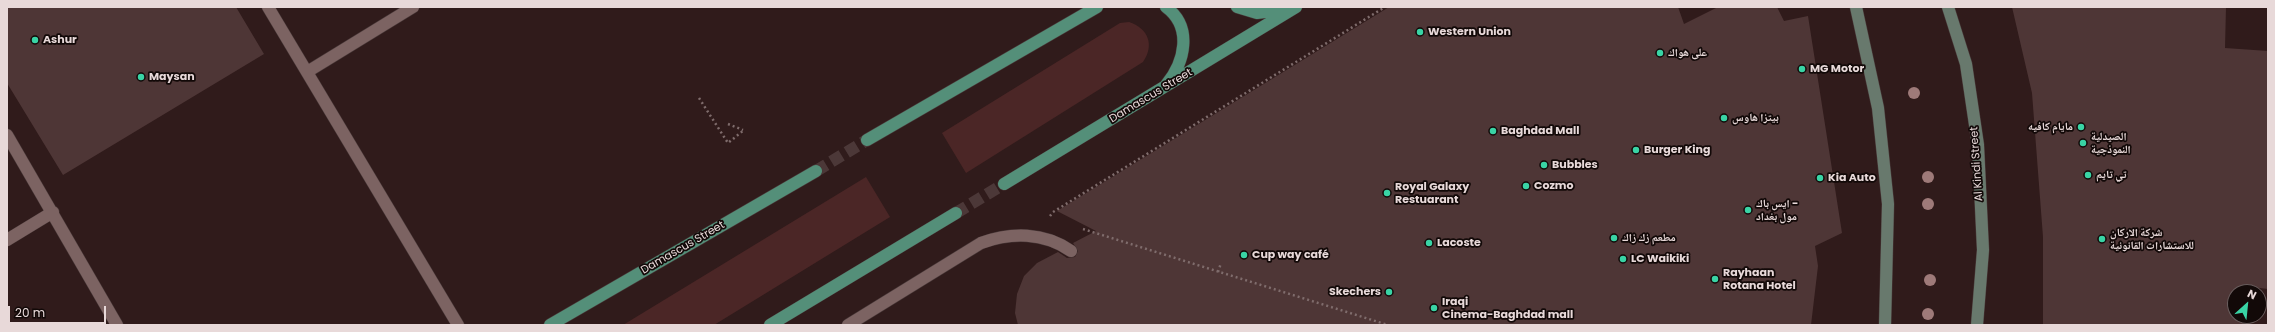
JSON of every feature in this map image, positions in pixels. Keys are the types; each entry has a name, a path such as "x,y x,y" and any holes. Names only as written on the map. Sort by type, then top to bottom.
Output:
{"main road":[{"path":"868,140 1097,7"},
{"path":"1161,90 1182,57 1184,42 1182,30 1176,17 1166,7"},
{"path":"1238,7 1257,13 1278,12 1292,7"},
{"name":"Damascus Street","path":"1004,184 1296,7"},
{"name":"Damascus Street","path":"550,325 816,171"},
{"path":"770,325 956,213"}],"street":[{"path":"1856,7 1878,108 1888,204 1885,325"},
{"name":"Al Kindi Street","path":"1948,7 1966,64 1978,145 1983,250 1977,325"}],"lane":[{"path":"268,7 458,325"},
{"path":"307,72 413,7"},
{"path":"7,135 53,212 117,325"},
{"path":"7,240 53,212"},
{"path":"848,325 981,243 997,237 1025,235 1051,240 1071,251"}],"path":[{"path":"1052,220 1050,216 1053,212 1386,7"},
{"path":"699,98 728,142 744,130 728,124"},
{"path":"1075,227 1388,325"},
{"path":"1218,272 1221,263"}],"shaded area":[{"path":"1129,22 1141,28 1148,38 1149,49 1143,62 966,173 942,133 1120,23"},
{"path":"866,177 890,217 714,325 623,325"}],"building":[{"name":"Maysan","path":"7,7 236,7 264,54 63,175 7,83"},
{"name":"Baghdad Mall","path":"1389,7 1678,7 1684,24 1718,7 1777,7 1784,21 1808,16 1842,233 1815,246 1818,266 1811,325 1018,325 1015,313 1017,294 1024,276 1037,263 1058,252 1067,258 1075,257 1078,251 1073,243 1096,231 1057,211"},
{"path":"2012,7 2226,7 2225,48 2268,51 2268,289 2267,284 2227,284 2227,324 2249,325 2043,325 2043,237 2032,93"}],"tunnel":[{"path":"816,171 867,140"},
{"path":"956,213 1004,184"}],"place":[{"name":"Western Union","path":"1420,32"},
{"name":"Ashur","path":"35,40"},
{"name":"على هواك","path":"1660,53"},
{"name":"MG Motor","path":"1802,69"},
{"name":"Maysan","path":"141,77"},
{"name":"بيتزا هاوس","path":"1724,118"},
{"name":"مايام كافيه","path":"2081,127"},
{"name":"Baghdad Mall","path":"1493,131"},
{"name":"الصيدلية النموذجية","path":"2083,143"},
{"name":"Burger King","path":"1636,150"},
{"name":"Bubbles","path":"1544,165"},
{"name":"تي تايم","path":"2088,175"},
{"name":"Kia Auto","path":"1820,178"},
{"name":"Cozmo","path":"1526,186"},
{"name":"Royal Galaxy Restuarant","path":"1387,193"},
{"name":"ايس باك - مول بغداد","path":"1748,210"},
{"name":"مطعم زك زاك","path":"1614,238"},
{"name":"شركة الاركان للاستشارات القانونية","path":"2102,239"},
{"name":"Lacoste","path":"1429,243"},
{"name":"Cup way café","path":"1244,255"},
{"name":"LC Waikiki","path":"1623,259"},
{"name":"Rayhaan Rotana Hotel","path":"1715,279"},
{"name":"Skechers","path":"1389,292"},
{"name":"Iraqi Cinema-Baghdad mall","path":"1434,308"}]}
